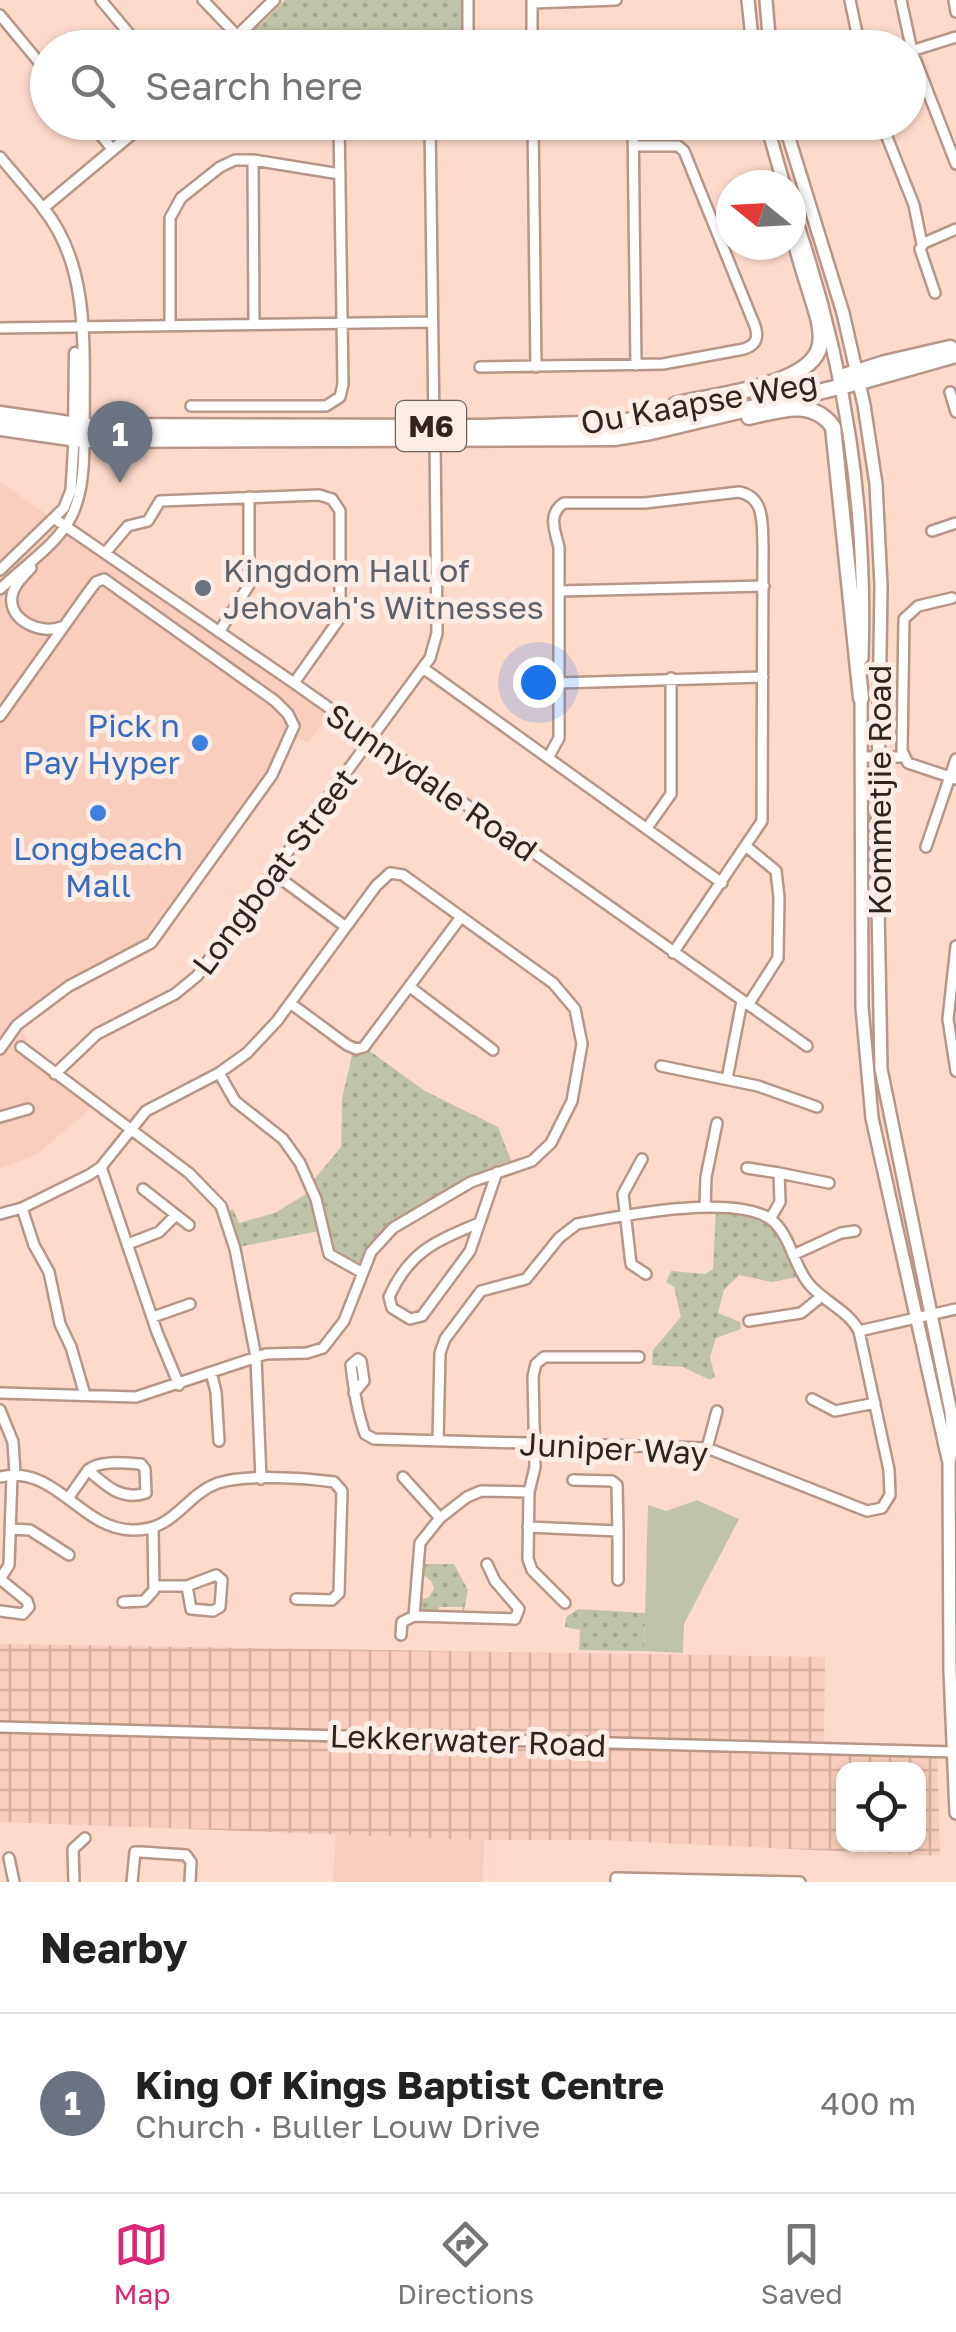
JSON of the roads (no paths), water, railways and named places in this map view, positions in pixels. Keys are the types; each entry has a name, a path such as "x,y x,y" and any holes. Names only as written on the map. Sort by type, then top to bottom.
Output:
{"main road":[{"path":"748,0 751,30"},
{"path":"766,0 768,30"},
{"path":"771,140 780,170"},
{"name":"Kommetjie Road","path":"790,140 843,313 876,484 882,1069 952,1412 949,1463"},
{"name":"Kommetjie Road","path":"806,252 841,382 858,490 863,588 862,976 867,1076 872,1118 949,1463 956,1812"},
{"path":"632,420 658,409 792,376 809,365 819,348 820,326 801,260"},
{"name":"M6","path":"858,377 884,363 956,347"},
{"name":"M6","path":"858,377 956,356"},
{"name":"Ou Kaapse Weg","path":"435,432 598,439 651,432 858,377"},
{"name":"Ou Kaapse Weg","path":"0,428 79,433 435,432 600,424 841,382"},
{"path":"651,432 794,408 816,412 828,421 837,443 861,698"},
{"name":"Ou Kaapse Weg","path":"0,414 79,433"}],"street":[{"path":"101,0 126,30"},
{"path":"203,0 232,30"},
{"path":"244,30 274,0"},
{"path":"468,0 468,30"},
{"path":"532,30 532,1 616,0"},
{"path":"850,0 856,30"},
{"path":"901,0 906,30"},
{"path":"954,0 956,12"},
{"path":"0,15 30,51"},
{"path":"926,46 956,37"},
{"path":"926,90 956,164"},
{"path":"104,140 112,150"},
{"path":"43,208 124,140"},
{"path":"191,406 333,404 342,392 339,140"},
{"name":"Longboat Street","path":"55,1074 96,1034 175,994 197,976 432,653 437,633 430,140"},
{"path":"533,140 536,367"},
{"path":"634,140 636,365"},
{"path":"888,140 915,208 922,259 936,293"},
{"path":"480,367 677,363 754,345 758,334 684,152 678,146 634,146"},
{"path":"0,157 63,237 74,266 80,330 75,353 80,496 66,527 16,584 12,598 20,616 44,640 46,652"},
{"path":"170,325 170,228 174,208 220,166 235,160 252,160 340,174"},
{"path":"252,160 254,324"},
{"path":"922,244 956,229"},
{"path":"0,328 80,330 432,322"},
{"path":"950,392 956,412"},
{"path":"0,570 64,508 71,490 79,433"},
{"path":"548,758 559,738 559,547 553,515 564,504 657,502 739,492 752,496 759,505 764,586 762,821 673,953"},
{"path":"220,632 249,585 248,496"},
{"path":"105,553 128,526 148,521 160,501 328,496 340,510 340,618 294,683"},
{"name":"Sunnydale Road","path":"55,519 807,1046"},
{"path":"932,531 956,522"},
{"path":"0,589 48,546"},
{"path":"0,716 96,582 105,580 275,701 294,726 272,775 151,943 69,986 16,1026 0,1049"},
{"path":"559,592 764,586"},
{"path":"903,757 903,622 912,609 952,598"},
{"path":"34,628 46,631 64,626"},
{"path":"423,668 722,883"},
{"path":"558,683 763,676"},
{"path":"647,828 671,794 671,678"},
{"path":"863,757 903,757 912,765 952,779"},
{"path":"926,847 956,759"},
{"path":"726,1079 745,1003 778,960 780,897 776,870 746,847"},
{"path":"273,873 346,927"},
{"path":"0,1214 78,1182 101,1166 156,1104 219,1073 262,1039 382,878 390,873 403,876 554,983 570,1001 581,1030 582,1051 573,1097 555,1136 538,1157 472,1182 400,1223 375,1246 344,1321 323,1348 266,1354 136,1397 0,1393"},
{"path":"290,1003 346,1045 358,1049 369,1044 461,917"},
{"path":"956,946 948,1026 956,1071"},
{"path":"410,987 492,1050"},
{"path":"20,1046 202,1184 220,1206 235,1248 256,1358 262,1479"},
{"path":"661,1066 772,1090 817,1107"},
{"path":"219,1073 235,1101 283,1138 311,1186 327,1250 337,1261 362,1272"},
{"path":"0,1116 28,1110"},
{"path":"705,1206 716,1123"},
{"path":"283,1138 294,1128"},
{"path":"642,1159 624,1188 624,1216 631,1264 646,1274"},
{"path":"101,1166 179,1384"},
{"path":"748,1168 829,1183"},
{"path":"479,1223 448,1236 408,1262 389,1297 392,1308 410,1320 422,1316 470,1251 497,1172"},
{"path":"770,1219 780,1202 779,1173"},
{"path":"143,1189 189,1225"},
{"path":"438,1440 441,1347 479,1294 488,1287 526,1279 572,1226 705,1206 770,1219 805,1279 850,1317 859,1332 875,1403 839,1412 812,1399"},
{"path":"22,1208 34,1246 48,1272 60,1324 85,1395"},
{"path":"128,1244 165,1228 176,1215"},
{"path":"793,1255 841,1233 856,1231"},
{"path":"750,1321 801,1313 822,1296"},
{"path":"153,1317 190,1304"},
{"path":"859,1332 956,1309"},
{"path":"565,1603 530,1567 529,1492 535,1466 533,1376 540,1359 639,1357"},
{"path":"211,1372 219,1441"},
{"name":"Juniper Way","path":"354,1393 368,1437 706,1448 866,1510 882,1508 890,1498 889,1470 875,1403"},
{"path":"0,1410 13,1442 14,1474 9,1565 0,1579 24,1598 29,1607 23,1614 0,1611"},
{"path":"706,1448 717,1411"},
{"path":"69,1497 88,1470 101,1464 141,1464 145,1469 146,1493 119,1494 88,1470"},
{"path":"210,1471 215,1484"},
{"path":"0,1477 14,1474 50,1484 106,1524 126,1530 152,1528 177,1515 215,1484 262,1479 332,1481 341,1489 339,1593 329,1600 296,1599"},
{"path":"403,1477 440,1518"},
{"path":"573,1480 612,1481 617,1485 618,1580"},
{"path":"414,1616 420,1543 440,1518 467,1496 480,1491 529,1492"},
{"path":"123,1602 146,1600 154,1586 152,1528"},
{"path":"528,1528 618,1531"},
{"path":"10,1529 30,1530 69,1555"},
{"path":"401,1634 402,1622 414,1616 516,1619 519,1609 497,1584 487,1564"},
{"path":"154,1586 188,1586 218,1576 222,1580 220,1608 191,1609 188,1586"},
{"name":"Lekkerwater Road","path":"0,1727 954,1752"},
{"path":"74,1882 73,1849 84,1838"},
{"path":"132,1882 132,1858 135,1852 142,1852 184,1854 191,1862 190,1882"},
{"path":"9,1858 14,1882"},
{"path":"616,1880 800,1882"}],"place":[{"name":"King Of Kings Baptist Centre","path":"120,483"},
{"name":"Kingdom Hall of Jehovah's Witnesses","path":"203,588"},
{"name":"Pick n Pay Hyper","path":"200,743"},
{"name":"Longbeach Mall","path":"98,813"}]}
